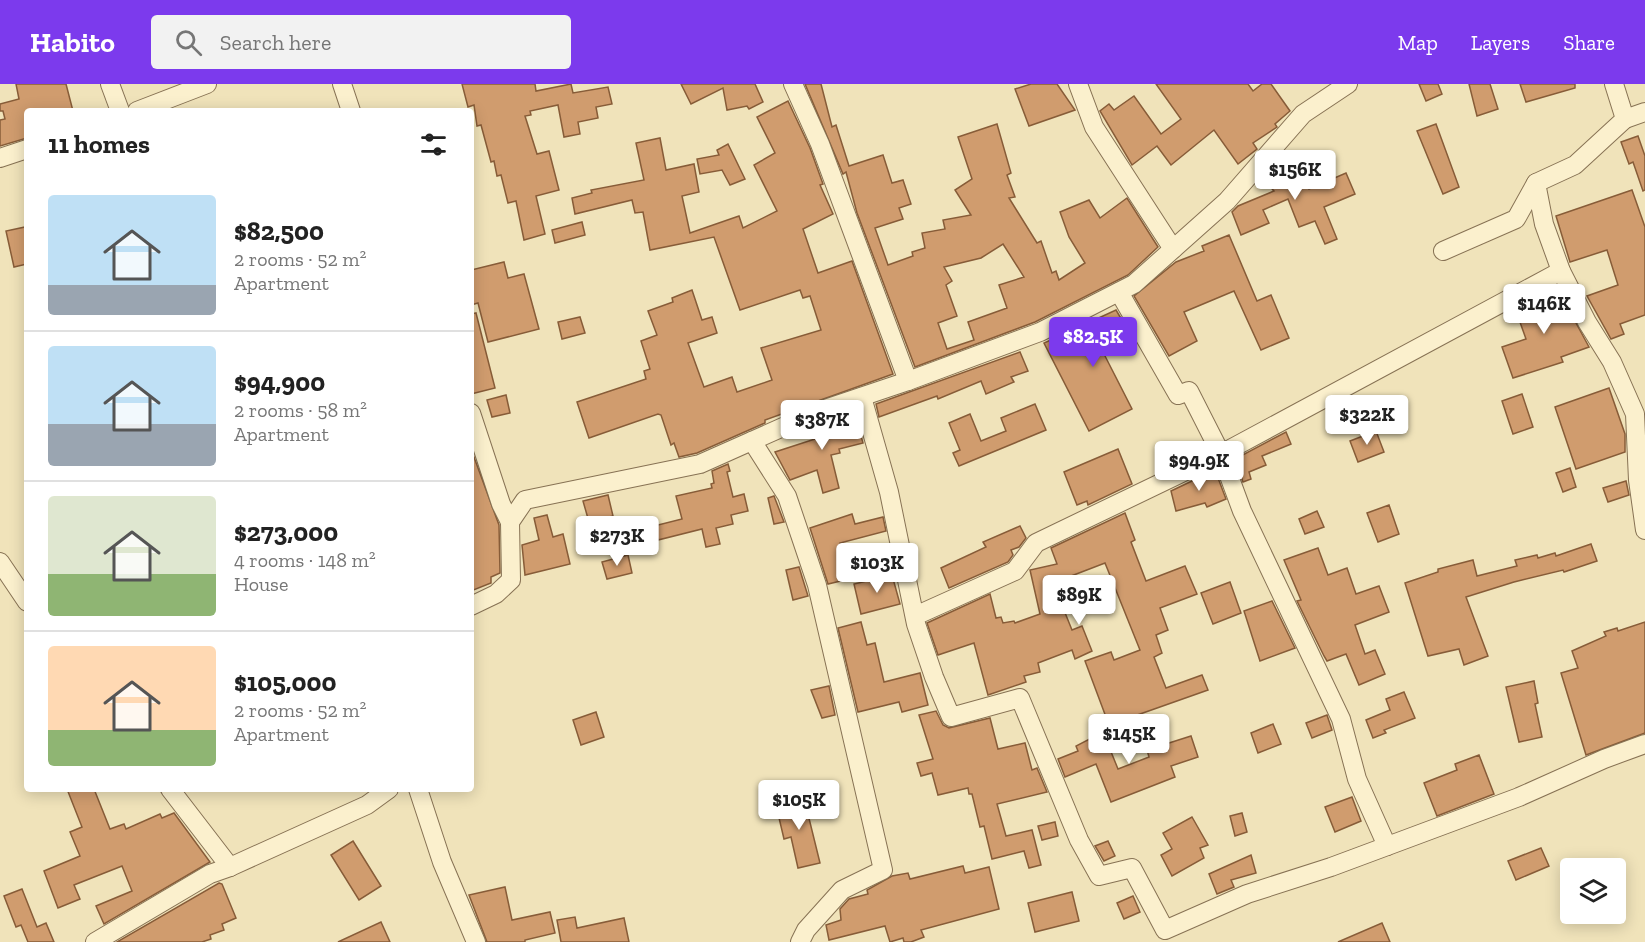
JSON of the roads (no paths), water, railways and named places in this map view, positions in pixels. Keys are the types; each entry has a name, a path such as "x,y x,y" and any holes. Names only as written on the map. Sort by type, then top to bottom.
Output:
{"street":[{"path":"110,84 119,108"},
{"path":"145,108 207,84"},
{"path":"342,84 350,108"},
{"path":"793,84 820,144 908,381"},
{"path":"1078,84 1095,127 1173,249"},
{"path":"510,522 525,500 700,464 819,411 1040,332 1119,292 1134,284 1227,201 1303,114 1348,84"},
{"path":"1614,84 1625,119"},
{"path":"1443,251 1516,219 1536,183 1575,165 1625,119 1645,112"},
{"path":"0,158 24,150"},
{"path":"1536,183 1544,224 1561,271 1587,322 1612,362 1635,414 1638,480 1645,530"},
{"path":"915,616 1015,571 1036,543 1221,454 1561,271"},
{"path":"1119,292 1178,395 1189,391 1221,454 1242,511 1341,718 1357,779 1386,846"},
{"path":"862,397 888,492 915,616 934,676 951,717 1020,698 1079,840 1099,876 1132,868 1165,930 1247,894 1519,797 1604,759 1645,744"},
{"path":"474,422 501,504 510,522 511,580 496,594 474,605"},
{"path":"752,441 787,496 817,585 883,870 842,890 806,930 800,942"},
{"path":"0,562 24,598"},
{"path":"172,792 230,867"},
{"path":"95,942 210,874 367,805 385,792"},
{"path":"419,792 442,862 476,942"}]}
